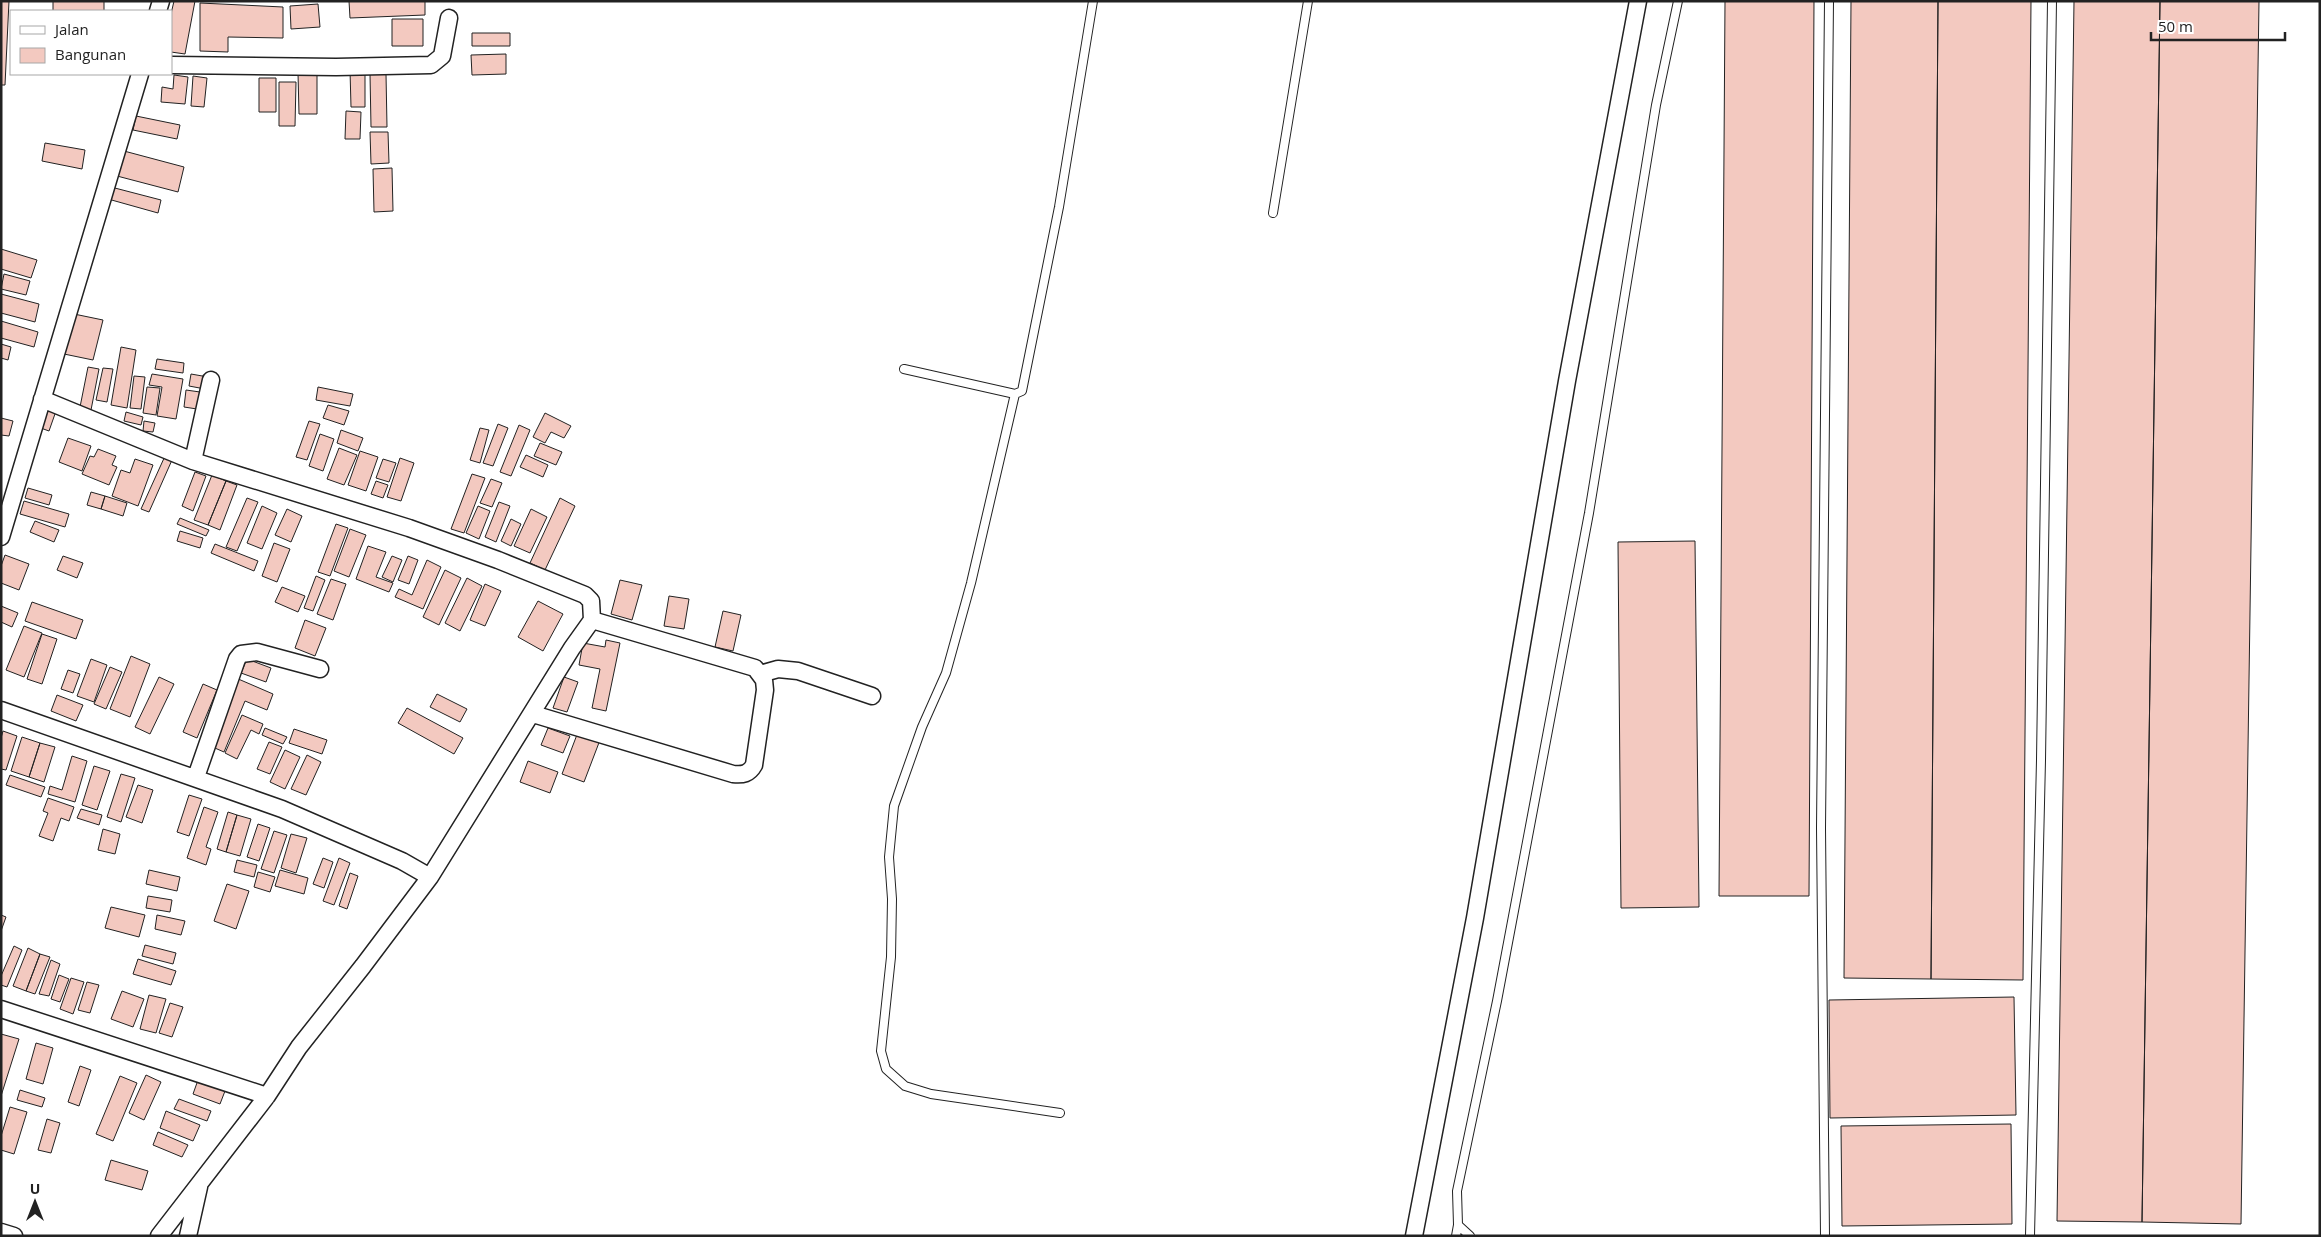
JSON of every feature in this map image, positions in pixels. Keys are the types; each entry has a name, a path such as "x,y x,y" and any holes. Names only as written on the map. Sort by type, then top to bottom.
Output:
{"street":[{"path":"1414,1236 1475,918 1567,381 1638,1"},
{"path":"172,65 336,67 431,65 442,56 449,18"},
{"path":"1,537 140,75"},
{"path":"193,461 211,380"},
{"path":"42,399 193,461 409,528 498,560 585,595 591,600 592,620 572,648 533,714 430,876 363,966 299,1047 267,1096 159,1236"},
{"path":"533,714 741,774 748,773 754,765 765,690 760,674 755,668 592,620"},
{"path":"196,777 237,659 241,654 257,652 320,668"},
{"path":"760,674 778,668 798,671 872,696"},
{"path":"1,710 196,777 290,813 402,861 430,876"},
{"path":"1,1009 267,1096"},
{"path":"188,1236 201,1181"},
{"path":"1,1232 14,1236"}],"lane":[{"path":"904,369 1015,394 1022,391 1059,207 1093,1"},
{"path":"1273,213 1308,1"},
{"path":"1456,1236 1458,1225 1457,1192 1497,1001 1587,523 1656,105 1678,1"},
{"path":"1825,1236 1821,828 1829,1"},
{"path":"2030,1236 2041,760 2052,1"},
{"path":"1015,394 971,583 946,673 922,727 894,806 889,857 892,898 891,957 881,1051 886,1070 905,1086 931,1094 1060,1112"},
{"path":"1458,1225 1470,1236"}],"building":[{"path":"1,1 9,1 5,85 1,85"},
{"path":"53,1 104,1 104,10 53,10"},
{"path":"174,1 195,1 185,54 172,52 172,10"},
{"path":"349,1 425,1 425,15 350,18"},
{"path":"1725,1 1814,1 1809,896 1719,896"},
{"path":"1851,1 1938,1 1931,979 1844,978"},
{"path":"1938,1 2031,1 2023,980 1931,979"},
{"path":"2074,1 2160,1 2142,1222 2057,1221"},
{"path":"2160,1 2259,1 2241,1224 2142,1222"},
{"path":"200,3 283,7 283,38 228,37 228,52 200,51"},
{"path":"318,4 320,27 291,29 290,6"},
{"path":"392,19 423,19 423,46 392,46"},
{"path":"472,33 510,33 510,46 472,46"},
{"path":"506,54 506,74 472,75 471,55"},
{"path":"350,70 365,70 365,107 351,107"},
{"path":"298,73 317,73 317,114 299,114"},
{"path":"370,74 386,74 387,127 371,127"},
{"path":"174,75 188,77 185,104 161,102 162,87 173,89"},
{"path":"193,76 207,78 204,107 191,106"},
{"path":"259,78 276,78 276,112 259,112"},
{"path":"279,82 296,82 295,126 279,126"},
{"path":"346,111 361,112 360,139 345,139"},
{"path":"136,116 180,125 177,139 133,130"},
{"path":"370,132 388,132 389,163 371,164"},
{"path":"45,143 85,150 82,169 42,161"},
{"path":"124,151 184,167 178,192 117,176"},
{"path":"392,168 393,211 374,212 373,169"},
{"path":"111,187 161,200 158,213 108,199"},
{"path":"1,249 37,260 31,278 1,269"},
{"path":"4,274 30,281 26,295 1,289"},
{"path":"1,294 39,304 35,322 1,313"},
{"path":"74,314 103,320 93,360 64,354"},
{"path":"1,321 38,332 34,347 1,338"},
{"path":"1,344 11,347 8,360 1,358"},
{"path":"121,347 136,350 127,408 111,405"},
{"path":"157,359 184,363 183,373 155,369"},
{"path":"88,367 99,369 91,410 80,407"},
{"path":"103,368 113,369 107,402 96,400"},
{"path":"152,374 183,379 176,419 157,416 162,387 149,385"},
{"path":"191,374 208,377 205,389 189,386"},
{"path":"134,376 145,377 141,409 130,408"},
{"path":"147,387 160,388 156,415 143,413"},
{"path":"318,387 353,394 350,406 316,400"},
{"path":"186,390 200,392 197,409 184,407"},
{"path":"328,405 349,411 344,425 323,418"},
{"path":"45,407 56,411 49,431 38,427"},
{"path":"126,412 143,417 141,425 124,421"},
{"path":"545,413 571,426 564,438 551,432 545,443 533,437"},
{"path":"1,418 13,421 9,436 1,435"},
{"path":"144,421 155,423 153,432 143,431"},
{"path":"309,421 320,424 307,460 296,457"},
{"path":"498,424 508,428 493,466 483,463"},
{"path":"519,425 530,430 511,476 500,472"},
{"path":"480,428 489,430 480,463 470,460"},
{"path":"341,430 363,438 358,451 337,443"},
{"path":"320,434 334,439 323,471 309,466"},
{"path":"68,438 91,446 82,471 59,462"},
{"path":"540,443 562,452 556,465 534,456"},
{"path":"339,448 357,455 344,485 327,479"},
{"path":"98,449 116,456 112,465 117,467 109,485 82,474 90,456 94,457"},
{"path":"360,451 378,457 366,491 348,485"},
{"path":"526,455 548,465 543,477 520,467"},
{"path":"165,456 172,460 149,512 141,509"},
{"path":"400,458 414,463 401,501 387,497"},
{"path":"135,459 153,465 138,506 112,496 121,470 130,473"},
{"path":"383,459 396,463 389,482 376,478"},
{"path":"195,472 206,476 193,511 182,506"},
{"path":"472,474 485,478 464,533 451,529"},
{"path":"212,475 226,481 208,525 194,520"},
{"path":"491,479 502,483 492,507 480,503"},
{"path":"226,481 237,485 220,530 208,525"},
{"path":"376,481 388,485 383,498 371,494"},
{"path":"28,488 52,495 49,505 25,498"},
{"path":"91,492 105,496 101,509 87,505"},
{"path":"105,496 127,503 123,516 101,509"},
{"path":"247,498 258,502 237,551 226,547"},
{"path":"560,498 575,506 545,570 530,563"},
{"path":"24,501 69,514 65,527 20,514"},
{"path":"499,502 510,506 496,542 485,537"},
{"path":"262,506 277,513 262,549 247,543"},
{"path":"478,506 490,511 479,539 466,533"},
{"path":"287,509 302,516 291,542 275,535"},
{"path":"531,509 547,517 530,553 514,546"},
{"path":"180,518 209,530 206,536 177,524"},
{"path":"511,519 521,524 511,546 501,541"},
{"path":"35,521 59,530 54,542 30,532"},
{"path":"336,524 348,528 330,576 318,572"},
{"path":"350,529 366,535 349,577 334,571"},
{"path":"180,531 203,538 200,548 177,541"},
{"path":"1695,541 1699,907 1621,908 1618,542"},
{"path":"274,543 290,549 277,582 262,576"},
{"path":"215,544 258,561 254,571 211,553"},
{"path":"368,546 386,552 376,577 393,583 389,592 356,579"},
{"path":"5,555 29,564 19,590 1,583 1,566"},
{"path":"63,556 83,563 77,578 57,570"},
{"path":"392,556 402,560 393,582 382,577"},
{"path":"408,556 418,560 409,584 398,580"},
{"path":"427,560 441,567 423,609 395,597 399,589 412,595"},
{"path":"445,570 461,578 439,625 423,617"},
{"path":"316,576 325,580 313,611 304,608"},
{"path":"467,578 482,586 460,631 445,623"},
{"path":"331,579 346,584 333,620 317,614"},
{"path":"620,580 642,585 632,620 611,614"},
{"path":"485,584 501,591 485,626 470,620"},
{"path":"282,587 305,596 298,612 275,602"},
{"path":"669,596 689,599 684,629 664,626"},
{"path":"538,601 563,614 543,651 518,637"},
{"path":"32,602 83,620 76,639 25,621"},
{"path":"1,606 18,613 12,627 1,622"},
{"path":"723,611 741,615 733,651 715,647"},
{"path":"305,620 326,628 315,656 295,648"},
{"path":"24,626 42,633 24,677 6,670"},
{"path":"42,634 57,639 42,684 27,679"},
{"path":"606,640 620,643 606,711 592,708 600,669 579,665 583,643 605,647"},
{"path":"131,656 150,664 130,717 110,709"},
{"path":"91,659 107,665 94,702 77,696"},
{"path":"247,659 271,668 266,682 241,673"},
{"path":"110,667 122,672 106,709 94,704"},
{"path":"68,670 80,674 73,693 61,689"},
{"path":"159,677 174,684 150,734 135,727"},
{"path":"564,677 578,682 567,712 553,708"},
{"path":"236,678 273,694 267,710 245,701 224,752 208,745"},
{"path":"203,684 217,690 197,738 183,732"},
{"path":"437,694 467,709 460,722 430,707"},
{"path":"57,695 83,705 76,721 51,711"},
{"path":"407,708 463,738 454,754 398,723"},
{"path":"242,715 263,724 259,734 251,730 237,759 225,753"},
{"path":"265,728 287,737 283,744 262,735"},
{"path":"548,728 570,736 563,753 541,745"},
{"path":"294,729 327,740 322,754 289,743"},
{"path":"3,731 17,736 6,770 1,769 1,738"},
{"path":"578,732 600,740 584,782 562,774"},
{"path":"22,737 40,743 29,777 11,771"},
{"path":"269,742 282,747 270,774 257,769"},
{"path":"40,743 55,747 44,782 29,777"},
{"path":"285,750 300,757 285,789 270,782"},
{"path":"307,755 321,762 306,795 291,789"},
{"path":"72,756 87,761 75,802 48,794 50,786 62,790"},
{"path":"528,761 558,772 550,793 520,782"},
{"path":"94,766 110,771 97,810 82,805"},
{"path":"121,774 135,778 121,822 107,817"},
{"path":"10,775 45,787 41,797 6,785"},
{"path":"138,785 153,790 142,823 126,817"},
{"path":"189,795 202,799 189,836 177,832"},
{"path":"48,798 74,807 69,821 61,818 53,841 39,836 48,813 43,811"},
{"path":"204,807 218,812 206,847 211,849 206,865 187,858"},
{"path":"81,809 102,815 99,825 77,818"},
{"path":"228,812 237,815 226,852 217,849"},
{"path":"237,815 251,819 240,856 226,852"},
{"path":"258,824 270,828 259,861 247,857"},
{"path":"103,829 120,834 115,854 98,850"},
{"path":"274,831 287,835 274,873 261,869"},
{"path":"291,834 307,838 296,873 281,868"},
{"path":"323,858 333,862 324,888 313,884"},
{"path":"339,858 350,863 334,905 323,901"},
{"path":"237,860 257,865 254,877 234,872"},
{"path":"149,870 180,877 177,891 146,884"},
{"path":"280,870 308,878 304,894 275,886"},
{"path":"258,872 275,877 270,892 254,887"},
{"path":"350,873 358,876 347,909 339,906"},
{"path":"227,884 249,891 236,929 214,921"},
{"path":"148,896 172,900 170,912 146,908"},
{"path":"111,907 145,915 139,937 105,928"},
{"path":"1,915 6,917 1,931"},
{"path":"157,915 185,921 181,935 155,929"},
{"path":"145,945 176,953 173,964 142,956"},
{"path":"14,946 22,950 7,987 1,985 1,976"},
{"path":"28,948 40,954 26,991 13,986"},
{"path":"40,954 50,957 35,994 26,991"},
{"path":"138,959 176,971 171,985 133,974"},
{"path":"51,960 60,964 49,996 39,994"},
{"path":"59,975 69,979 60,1002 51,999"},
{"path":"71,978 84,982 73,1014 60,1009"},
{"path":"87,982 99,985 90,1013 78,1010"},
{"path":"122,991 144,999 133,1027 111,1019"},
{"path":"149,995 166,999 156,1033 140,1029"},
{"path":"2014,997 2016,1115 1830,1118 1829,1000"},
{"path":"170,1003 183,1007 172,1037 159,1033"},
{"path":"1,1034 19,1039 1,1096"},
{"path":"36,1043 53,1048 43,1084 26,1079"},
{"path":"80,1066 91,1070 79,1106 68,1102"},
{"path":"146,1075 161,1082 144,1120 129,1113"},
{"path":"120,1076 137,1083 113,1141 96,1134"},
{"path":"198,1080 225,1091 220,1104 193,1094"},
{"path":"20,1090 45,1098 42,1107 17,1100"},
{"path":"179,1099 211,1111 207,1121 174,1109"},
{"path":"10,1107 27,1112 14,1154 1,1150 1,1136"},
{"path":"166,1111 200,1125 193,1141 160,1128"},
{"path":"47,1119 60,1123 51,1153 38,1150"},
{"path":"2011,1124 2012,1224 1842,1226 1841,1126"},
{"path":"158,1132 188,1145 182,1157 153,1145"},
{"path":"111,1160 148,1171 142,1190 105,1180"}]}
